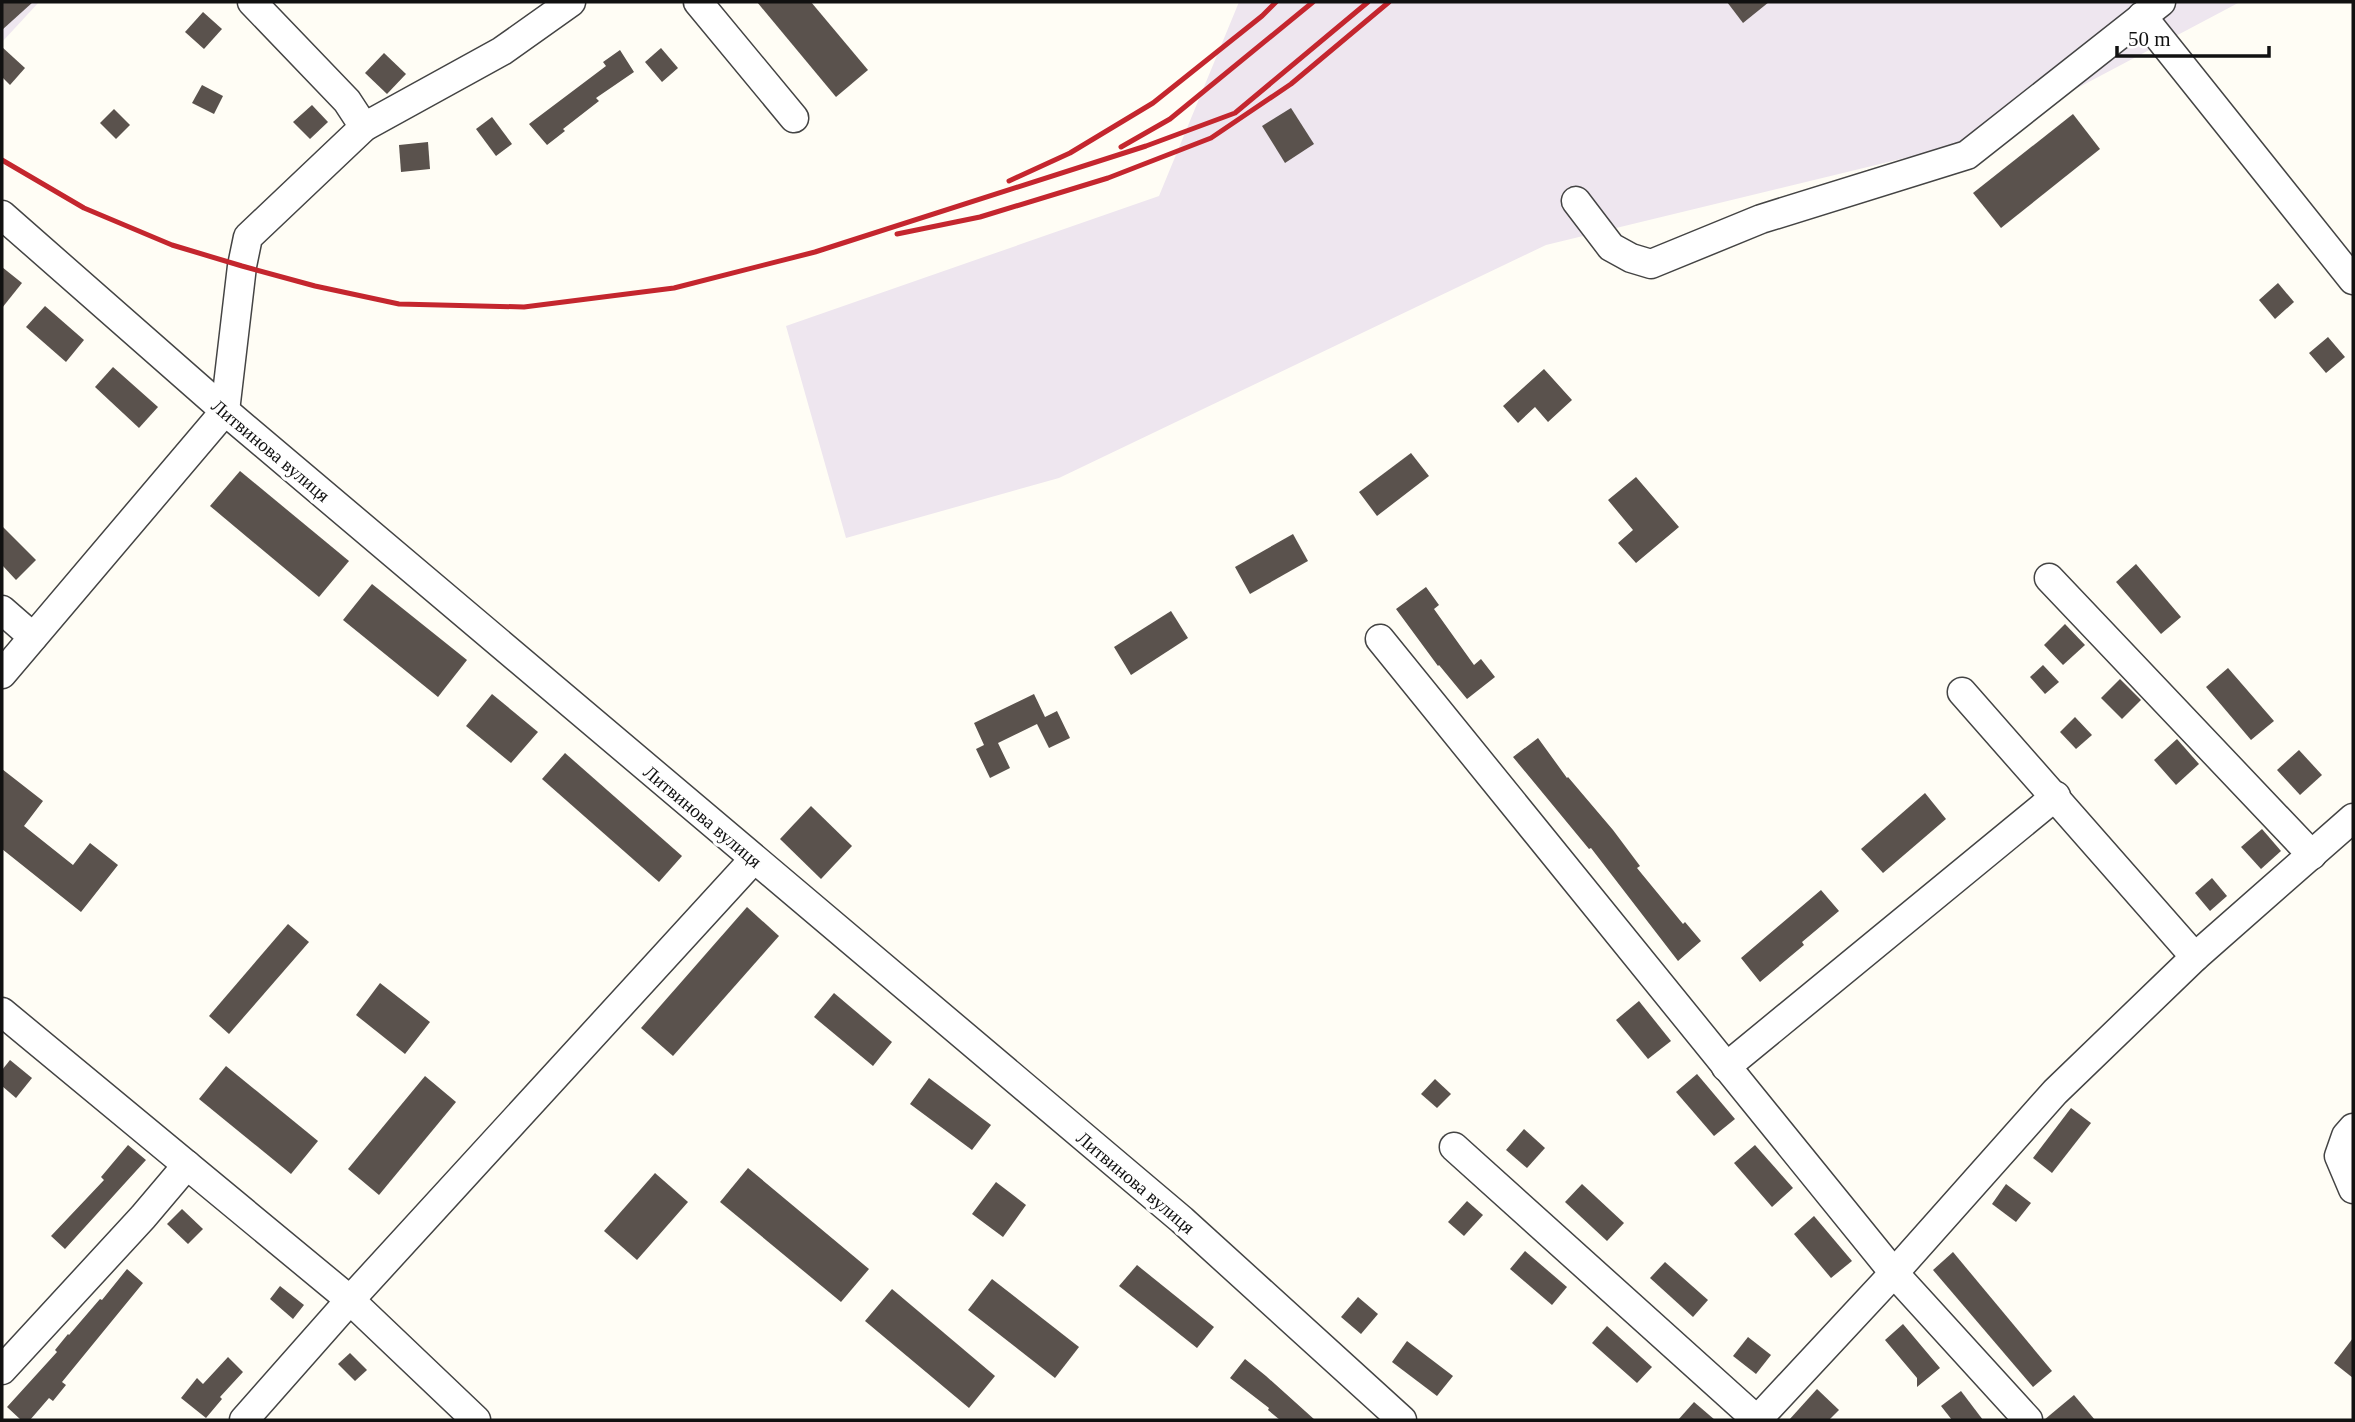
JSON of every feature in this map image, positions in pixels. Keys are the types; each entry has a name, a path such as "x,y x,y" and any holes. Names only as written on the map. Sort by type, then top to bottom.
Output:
{"street":[{"path":"252,2 347,101 365,127"},
{"path":"2,674 225,411 242,266 248,237 365,127 502,51 571,2"},
{"path":"698,2 794,118"},
{"path":"1576,201 1611,247 1631,258 1651,264 1761,219 1967,155 2152,9 2353,280"},
{"name":"Литвинова вулиця","path":"2,215 225,411 1182,1220 1402,1420"},
{"path":"2049,578 2312,855"},
{"path":"2,610 33,637"},
{"path":"1380,639 1894,1273 2028,1420"},
{"path":"1962,692 2195,957"},
{"path":"1726,1066 2056,796"},
{"path":"1454,1147 1757,1420 1894,1273 2055,1092 2195,957 2353,818"},
{"path":"244,1420 350,1300 754,859"},
{"path":"6,1023 187,1165 350,1300 476,1420"},
{"path":"2353,1128 2346,1136 2339,1156 2353,1189"},
{"path":"2,1370 143,1217 187,1165"}],"shaded area":[{"path":"2,2 39,2 2,42"},
{"path":"1239,2 2240,2 1979,140 1546,245 1059,478 846,538 786,326 1159,196"}],"building":[{"path":"2,2 33,2 2,30"},
{"path":"757,2 811,2 868,70 836,97"},
{"path":"1727,2 1769,2 1743,23"},
{"path":"203,12 222,29 204,49 185,32"},
{"path":"2,47 25,68 10,85 2,77"},
{"path":"661,48 678,68 662,82 645,62"},
{"path":"620,50 634,72 596,98 599,101 547,145 529,124 606,66 603,62"},
{"path":"384,53 406,74 387,94 365,73"},
{"path":"202,85 223,96 214,114 192,103"},
{"path":"312,105 328,122 310,139 293,122"},
{"path":"1291,108 1314,144 1285,163 1262,126"},
{"path":"114,109 130,125 116,139 100,123"},
{"path":"2073,114 2100,149 2001,228 1973,193"},
{"path":"492,117 512,144 496,156 476,129"},
{"path":"428,142 430,169 401,172 399,145"},
{"path":"2,267 22,283 2,308"},
{"path":"2278,283 2294,302 2275,319 2259,300"},
{"path":"45,306 84,340 66,362 26,327"},
{"path":"2328,337 2345,357 2326,373 2309,353"},
{"path":"113,367 158,407 139,428 95,387"},
{"path":"1544,369 1572,400 1548,422 1535,407 1518,423 1503,406"},
{"path":"1411,453 1429,476 1377,516 1359,492"},
{"path":"240,471 349,561 319,597 210,506"},
{"path":"1636,477 1679,527 1636,563 1618,543 1633,530 1608,500"},
{"path":"2,526 36,560 16,580 2,565"},
{"path":"1293,534 1308,561 1250,594 1235,567"},
{"path":"2136,564 2181,617 2161,634 2116,582"},
{"path":"372,584 467,660 438,697 343,620"},
{"path":"1426,587 1439,605 1434,609 1474,665 1481,659 1495,677 1467,699 1438,666 1396,609"},
{"path":"1171,611 1188,638 1131,675 1114,647"},
{"path":"2065,624 2085,645 2063,665 2044,645"},
{"path":"2043,665 2059,682 2045,694 2030,677"},
{"path":"2228,668 2274,721 2251,740 2206,687"},
{"path":"2120,679 2141,700 2122,719 2101,698"},
{"path":"492,694 538,732 511,763 466,726"},
{"path":"1034,694 1045,717 1057,711 1070,738 1049,748 1037,724 998,743 1010,768 990,778 976,749 984,745 974,723"},
{"path":"2075,717 2092,735 2076,749 2060,732"},
{"path":"1538,738 1567,778 1613,830 1640,866 1637,868 1683,924 1685,922 1701,941 1678,961 1591,848 1589,849 1513,757"},
{"path":"2177,739 2199,764 2176,785 2154,760"},
{"path":"2299,750 2322,775 2300,795 2277,770"},
{"path":"565,753 682,856 659,882 542,779"},
{"path":"2,769 43,801 24,826 73,865 90,843 118,865 81,912 2,849"},
{"path":"1925,793 1946,819 1883,873 1861,849"},
{"path":"811,806 852,846 821,879 780,839"},
{"path":"2262,829 2281,851 2261,869 2241,847"},
{"path":"2212,878 2227,896 2210,911 2195,893"},
{"path":"1821,890 1839,911 1760,982 1741,958"},
{"path":"747,907 779,936 673,1056 641,1028"},
{"path":"288,924 309,942 229,1034 209,1016"},
{"path":"380,983 430,1022 405,1054 356,1015"},
{"path":"834,993 892,1042 873,1066 814,1017"},
{"path":"1639,1001 1671,1041 1648,1059 1616,1020"},
{"path":"10,1060 32,1078 16,1098 2,1086 2,1070"},
{"path":"226,1066 318,1141 291,1174 199,1099"},
{"path":"1697,1074 1735,1119 1714,1136 1676,1092"},
{"path":"425,1076 456,1102 379,1195 348,1169"},
{"path":"929,1078 991,1125 972,1150 910,1104"},
{"path":"1435,1079 1451,1094 1437,1108 1421,1094"},
{"path":"2071,1108 2091,1123 2052,1173 2033,1158"},
{"path":"1524,1129 1545,1148 1527,1168 1506,1150"},
{"path":"128,1145 146,1160 65,1249 51,1236 104,1180 101,1177"},
{"path":"1755,1145 1793,1188 1772,1207 1734,1163"},
{"path":"748,1168 869,1269 841,1302 720,1202"},
{"path":"655,1173 688,1202 637,1260 604,1231"},
{"path":"996,1182 1026,1205 1003,1237 972,1214"},
{"path":"1582,1184 1624,1223 1607,1241 1565,1202"},
{"path":"2006,1184 2031,1203 2016,1222 1992,1204"},
{"path":"1467,1201 1483,1215 1464,1236 1448,1222"},
{"path":"182,1209 203,1229 188,1244 167,1224"},
{"path":"1814,1216 1852,1261 1831,1278 1794,1234"},
{"path":"1525,1251 1567,1287 1552,1305 1510,1269"},
{"path":"1953,1252 2052,1371 2033,1387 1933,1270"},
{"path":"1665,1262 1708,1300 1693,1317 1650,1278"},
{"path":"1137,1265 1214,1327 1197,1348 1119,1286"},
{"path":"127,1269 143,1283 62,1382 66,1385 53,1401 49,1398 30,1420 21,1420 7,1407"},
{"path":"992,1279 1079,1347 1055,1378 968,1310"},
{"path":"280,1286 304,1305 293,1319 270,1299"},
{"path":"892,1289 995,1376 969,1408 865,1321"},
{"path":"1358,1297 1378,1314 1361,1334 1341,1317"},
{"path":"1903,1324 1940,1368 1917,1387 1917,1378 1885,1340"},
{"path":"1607,1326 1652,1367 1637,1383 1592,1343"},
{"path":"1748,1337 1771,1355 1756,1374 1733,1356"},
{"path":"2353,1338 2353,1378 2334,1363"},
{"path":"1407,1341 1453,1376 1437,1396 1392,1362"},
{"path":"350,1353 367,1370 355,1381 338,1364"},
{"path":"228,1357 243,1372 220,1397 222,1399 206,1418 181,1398 197,1378 203,1384"},
{"path":"1245,1359 1315,1420 1280,1420 1269,1408 1230,1378"},
{"path":"1817,1389 1839,1410 1829,1420 1789,1420"},
{"path":"1961,1391 1983,1420 1952,1420 1941,1406"},
{"path":"2074,1395 2095,1420 2044,1420"},
{"path":"1694,1402 1715,1420 1678,1420"}],"railway":[{"path":"1009,181 1070,153 1153,103 1276,2"},
{"path":"1121,147 1170,119 1313,2"},
{"path":"2,160 84,208 172,245 242,266 315,286 399,304 524,307 674,288 815,252 1146,146 1235,113 1368,2"},
{"path":"897,234 980,217 1108,178 1211,138 1291,84 1389,2"}]}
